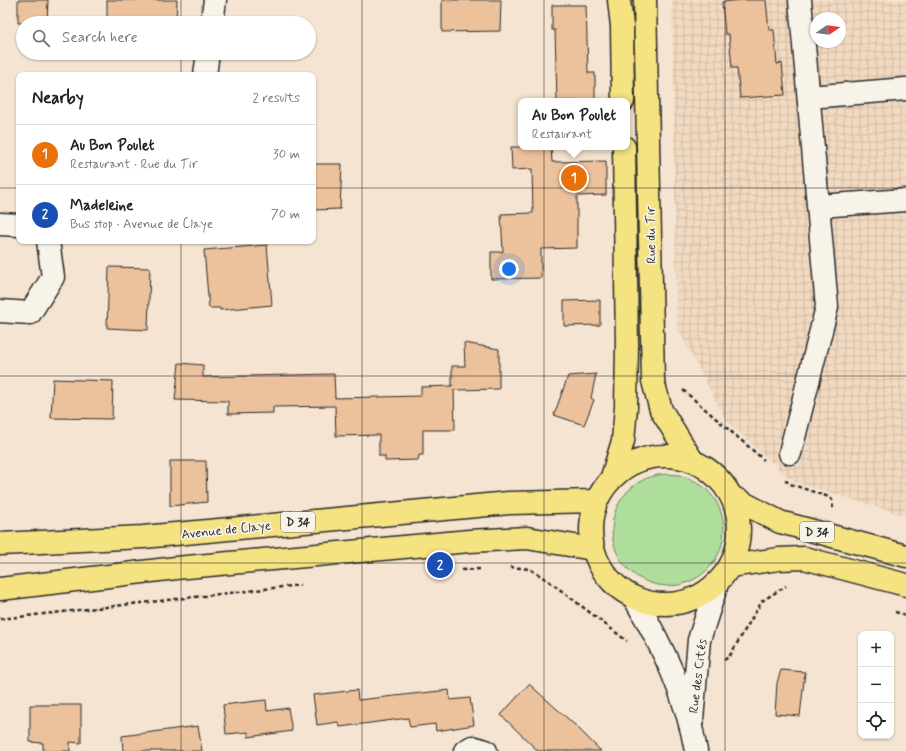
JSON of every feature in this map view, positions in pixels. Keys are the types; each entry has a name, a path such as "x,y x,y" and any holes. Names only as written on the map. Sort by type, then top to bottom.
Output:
{"main road":[{"path":"618,0 622,26 623,98"},
{"name":"Rue du Tir","path":"645,0 653,381 661,410 692,460"},
{"name":"Rue du Tir","path":"612,477 623,441 626,407 627,344 624,150"},
{"path":"664,455 692,460 715,474 732,497 739,520 739,543 731,566 717,584 693,600 664,605 635,599 608,579 593,549 590,533 596,500 612,477 636,461 664,455"},
{"name":"D 34","path":"732,497 780,522 906,556"},
{"name":"Avenue de Claye","path":"0,544 143,537 509,503 596,500"},
{"path":"0,589 176,568 469,541 527,538 593,549"},
{"name":"D 34","path":"731,566 778,559 804,558 906,585"}],"street":[{"path":"213,16 215,0"},
{"path":"790,453 827,307 800,0"},
{"path":"205,72 207,60"},
{"path":"809,97 906,89"},
{"path":"819,206 906,200"},
{"path":"0,224 16,225"},
{"path":"0,311 30,313 53,277 48,244"},
{"name":"Rue des Cités","path":"691,723 700,640 717,584"},
{"name":"Rue des Cités","path":"635,599 659,641 691,723 696,751"},
{"path":"465,751 472,747 486,751"}],"path":[{"path":"504,567 530,569 550,582 630,644"},
{"path":"458,570 489,568"},
{"path":"0,619 304,585"}],"shaded area":[{"path":"672,0 906,0 906,516 792,481 726,420 677,327"}],"green space":[{"path":"668,474 689,478 708,490 720,509 724,530 720,551 708,570 689,582 668,586 647,582 628,570 616,551 612,530 616,509 628,490 647,478"}],"building":[{"path":"18,0 48,0 47,16 18,16"},
{"path":"107,0 177,0 176,16 107,16"},
{"path":"442,0 501,0 500,31 442,32"},
{"path":"766,0 769,30 774,30 777,64 782,63 785,95 740,98 737,68 732,68 729,34 725,34 722,2"},
{"path":"552,5 586,5 588,73 595,73 595,98 557,98 555,30 552,30"},
{"path":"511,147 518,147 518,150 551,150 552,162 606,161 606,195 577,196 577,248 541,249 541,278 491,279 491,252 503,252 501,214 533,213 532,169 512,170"},
{"path":"316,164 342,164 340,209 316,210"},
{"path":"267,245 272,305 220,310 220,308 209,308 204,250"},
{"path":"109,267 150,268 148,330 107,328"},
{"path":"600,300 600,325 564,326 564,301"},
{"path":"464,343 499,349 499,389 454,390 455,430 423,430 423,455 419,455 418,460 385,461 385,456 379,456 379,435 336,436 335,406 273,407 273,413 228,414 228,401 175,400 179,363 203,365 203,377 334,374 335,398 421,396 421,387 452,386 452,366 465,366"},
{"path":"596,374 591,398 594,400 584,425 554,415 568,376"},
{"path":"53,379 113,381 112,419 51,418"},
{"path":"170,461 206,461 207,502 170,506"},
{"path":"781,670 805,672 800,716 775,714 777,683"},
{"path":"529,684 576,726 601,751 538,751 501,715"},
{"path":"357,690 358,700 449,690 450,700 470,698 474,725 436,731 435,724 410,727 408,718 340,727 338,722 317,725 313,695"},
{"path":"266,700 267,711 288,708 292,731 248,737 248,732 226,734 223,705"},
{"path":"30,705 81,705 81,743 70,742 70,751 43,751 43,743 30,742"},
{"path":"198,726 202,751 123,751 122,736"}],"place":[{"name":"Au Bon Poulet","path":"574,178"},
{"name":"Madeleine","path":"440,565"}]}
